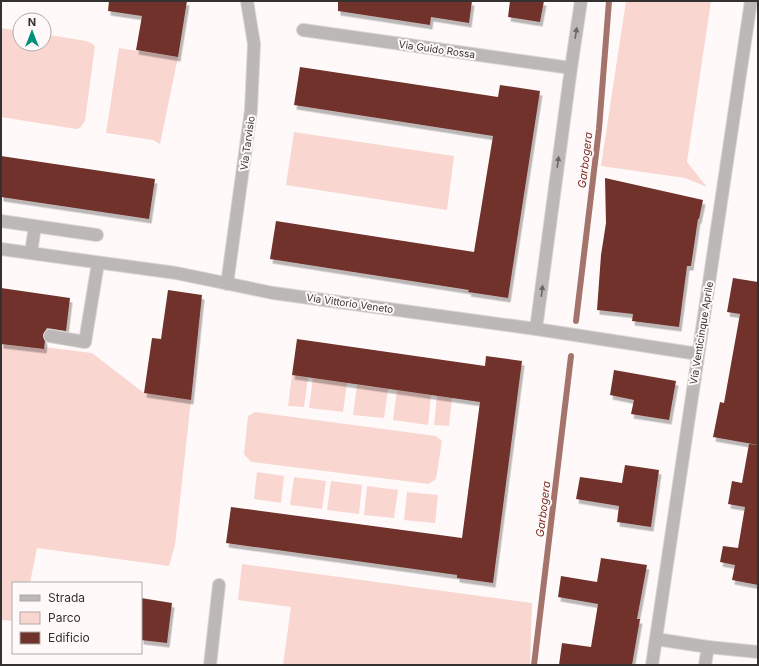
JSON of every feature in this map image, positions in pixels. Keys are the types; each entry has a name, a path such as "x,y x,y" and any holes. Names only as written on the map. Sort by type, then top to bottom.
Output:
{"street":[{"name":"Via Tarvisio","path":"227,284 251,110 254,44 247,1"},
{"path":"536,329 581,1"},
{"name":"Via Venticinque Aprile","path":"652,665 751,1"},
{"name":"Via Guido Rossa","path":"303,30 571,68"},
{"path":"1,221 97,235"},
{"path":"31,253 35,226"},
{"name":"Via Vittorio Veneto","path":"1,249 176,273 273,293 536,329 698,354"},
{"path":"50,336 85,342 98,263"},
{"path":"210,665 219,585"},
{"path":"656,639 758,652"},
{"path":"705,665 708,646"}],"green space":[{"path":"626,1 711,1 687,162 707,187 685,178 601,166"},
{"path":"1,28 12,30 12,52 52,52 52,35 86,41 95,46 85,121 80,128 76,129 1,117"},
{"path":"119,48 178,57 160,144 153,140 106,133"},
{"path":"294,132 454,156 447,210 286,185"},
{"path":"1,344 42,349 44,347 92,353 144,393 191,400 175,545 169,566 37,548 30,582 12,582 12,621 1,620"},
{"path":"292,375 308,378 304,407 288,406"},
{"path":"313,378 347,383 343,412 309,408"},
{"path":"357,385 388,389 384,418 353,415"},
{"path":"397,390 431,395 428,425 393,420"},
{"path":"437,396 452,398 449,426 434,425"},
{"path":"255,412 436,436 442,441 436,479 429,484 251,462 244,454 248,416"},
{"path":"257,472 284,476 281,503 254,499"},
{"path":"294,477 326,481 322,509 290,505"},
{"path":"331,481 362,485 359,514 327,510"},
{"path":"367,486 398,490 394,518 364,515"},
{"path":"407,492 438,495 435,523 404,520"},
{"path":"242,564 532,603 530,665 283,665 291,607 238,600"}],"building":[{"path":"109,1 187,1 178,57 136,50 142,16 108,11"},
{"path":"338,1 472,1 469,23 431,17 430,25 338,11"},
{"path":"510,1 544,1 540,22 508,17"},
{"path":"300,67 498,97 500,85 540,91 508,298 468,292 469,290 270,259 276,221 474,252 493,136 294,105"},
{"path":"1,156 155,179 149,219 1,197"},
{"path":"605,178 703,200 698,219 691,266 687,266 679,327 632,321 633,314 597,310 601,255 606,223"},
{"path":"733,278 758,282 758,445 713,437 720,402 724,403 740,314 727,312"},
{"path":"1,288 70,298 66,331 47,328 43,335 45,341 44,349 1,344"},
{"path":"168,290 202,295 191,400 144,393 152,338 161,339"},
{"path":"297,339 485,366 486,356 522,361 493,583 457,578 457,575 226,543 231,507 462,538 480,402 292,375"},
{"path":"614,370 676,381 669,420 631,414 634,400 610,395"},
{"path":"749,444 758,445 758,585 732,580 735,565 720,562 723,546 738,548 745,507 728,504 732,481 742,483"},
{"path":"625,465 659,470 651,527 617,522 619,506 576,499 580,477 622,483"},
{"path":"601,558 647,565 637,619 640,619 632,665 559,665 562,643 591,647 598,604 558,597 561,576 597,582"},
{"path":"142,598 172,603 167,643 142,640"}],"waterway":[{"name":"Garbogera","path":"576,321 599,129 609,1"},
{"name":"Garbogera","path":"534,665 571,356"}]}
